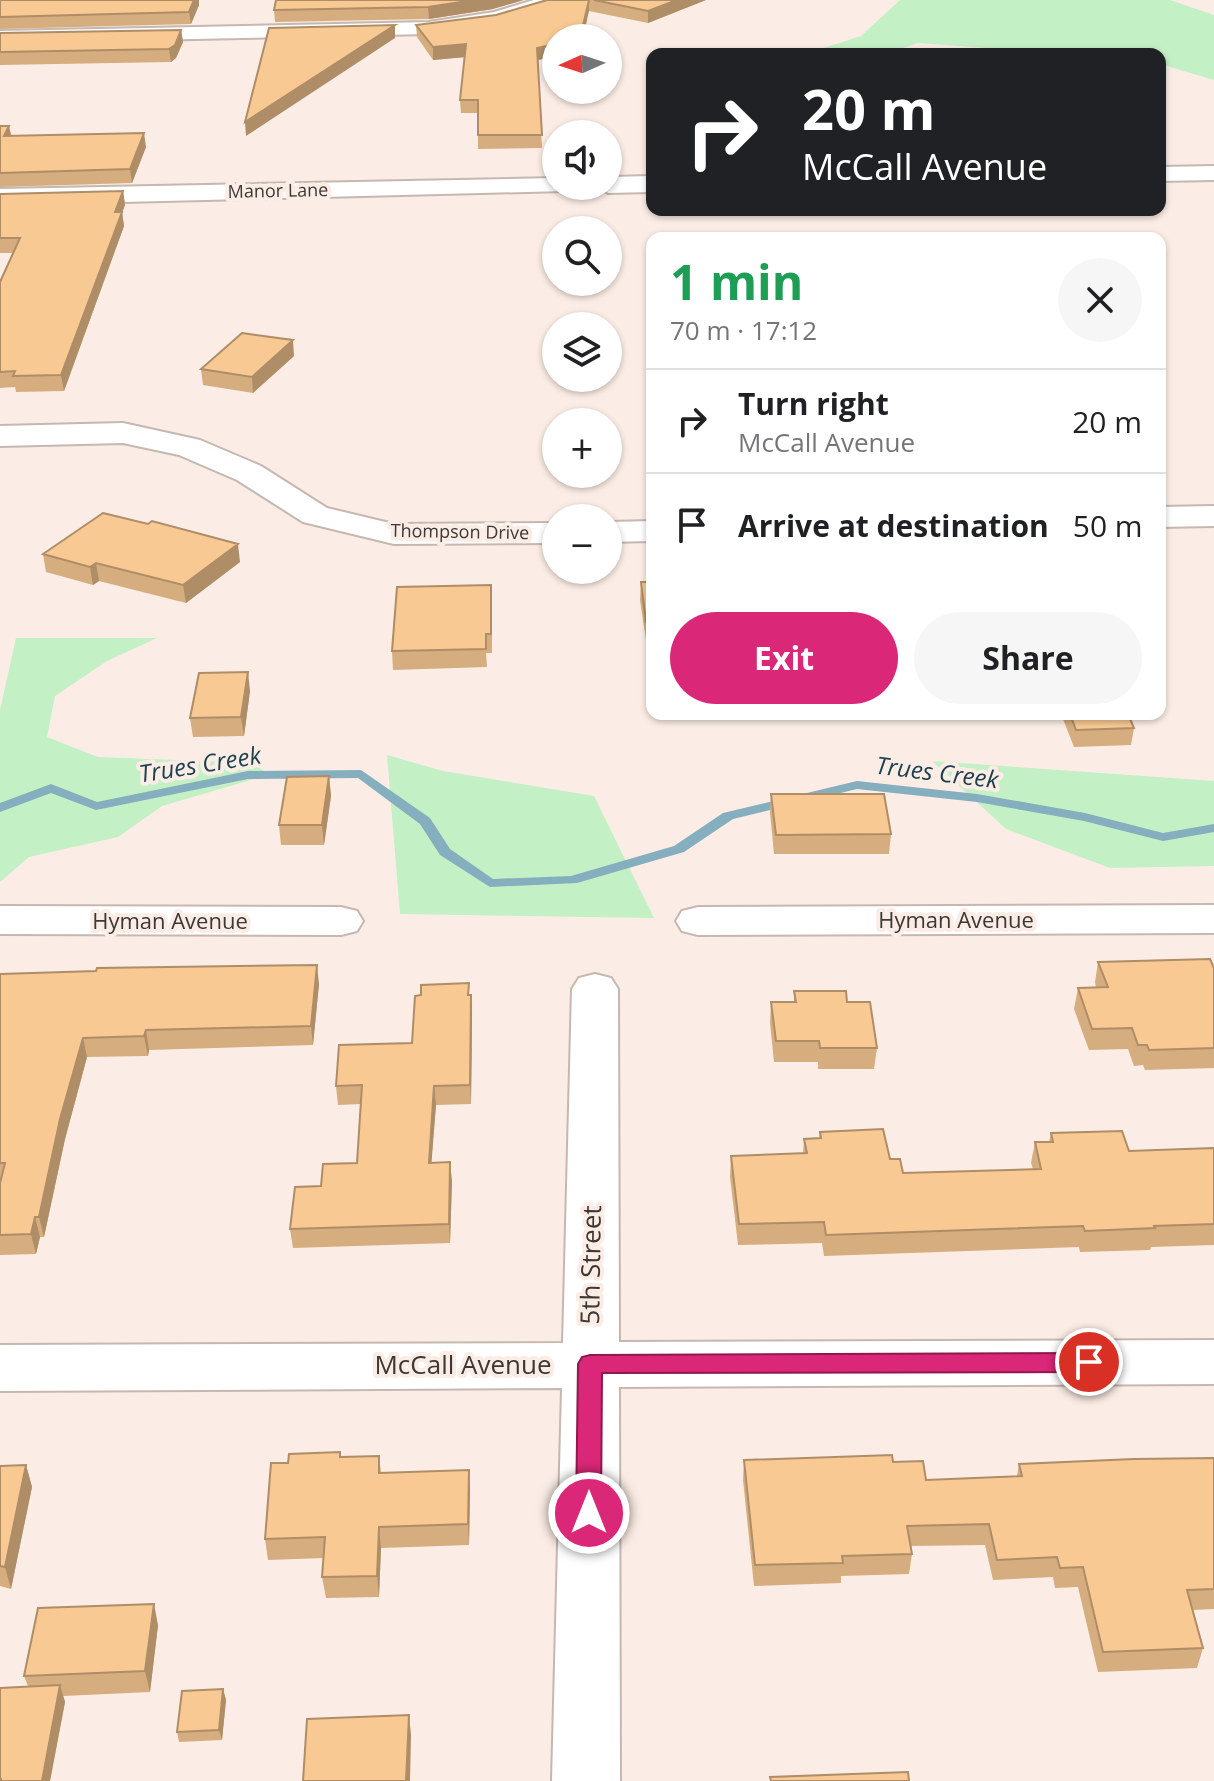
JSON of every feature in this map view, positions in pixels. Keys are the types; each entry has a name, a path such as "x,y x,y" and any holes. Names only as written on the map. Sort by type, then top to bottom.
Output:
{"street":[{"path":"0,37 429,28 496,18 556,0"},
{"path":"1166,174 1214,173"},
{"path":"622,185 646,184"},
{"name":"Manor Lane","path":"0,197 542,186"},
{"name":"Thompson Drive","path":"0,436 123,433 189,447 249,473 315,515 394,534 542,533"},
{"path":"1166,517 1214,516"},
{"path":"622,532 646,531"},
{"name":"Hyman Avenue","path":"698,921 1214,919"},
{"name":"Hyman Avenue","path":"0,920 341,921"},
{"name":"5th Street","path":"586,1781 595,989"},
{"name":"McCall Avenue","path":"0,1368 1214,1362"}],"green space":[{"path":"900,0 1170,0 1214,15 1214,80 1166,66 1166,48 988,48 918,43 903,48 824,48 861,36"},
{"path":"16,638 157,638 107,661 55,696 47,737 98,757 254,763 268,775 162,806 118,837 29,857 0,882 0,710"},
{"path":"387,755 443,771 594,796 654,918 400,914"},
{"path":"932,761 1214,781 1214,866 1110,868 1006,829"}],"building":[{"path":"0,0 194,0 189,12 0,17"},
{"path":"276,0 474,0 428,7 274,10"},
{"path":"547,0 589,0 583,24 542,24 542,47 537,48 542,135 478,135 478,100 460,100 466,44 433,47 416,25 496,15"},
{"path":"594,0 677,0 648,11"},
{"path":"395,25 245,122 269,28"},
{"path":"181,30 175,45 169,49 0,52 0,33"},
{"path":"0,126 9,126 4,136 144,133 130,169 0,173"},
{"path":"123,191 115,212 122,212 61,375 13,376 15,371 0,372 0,282 20,238 0,238 0,194"},
{"path":"242,333 293,340 252,377 201,369"},
{"path":"103,513 148,524 152,521 238,544 183,585 96,563 90,567 43,554"},
{"path":"641,582 646,582 646,622"},
{"path":"491,585 491,634 486,634 486,649 392,651 397,587"},
{"path":"248,672 241,717 190,718 199,673"},
{"path":"1072,720 1131,720 1134,728 1076,730"},
{"path":"329,776 322,825 279,825 287,777"},
{"path":"771,794 884,794 891,834 776,835"},
{"path":"1210,959 1214,968 1214,1048 1149,1050 1147,1045 1138,1045 1132,1028 1092,1029 1078,988 1108,987 1098,962"},
{"path":"317,965 311,1026 146,1030 144,1036 83,1038 60,1119 39,1217 35,1217 31,1234 0,1235 0,1183 5,1163 0,1163 0,974 96,971 97,968"},
{"path":"469,983 470,1085 434,1086 429,1163 450,1162 449,1224 290,1229 295,1187 321,1186 323,1164 357,1163 362,1085 336,1086 339,1045 412,1043 415,996 421,995 421,985"},
{"path":"794,991 846,991 847,1002 870,1002 877,1048 820,1048 819,1041 776,1041 771,1002 796,1002"},
{"path":"883,1129 890,1159 900,1159 903,1173 1041,1169 1035,1142 1053,1142 1051,1133 1122,1131 1129,1151 1214,1148 1214,1224 1085,1231 1083,1226 826,1235 824,1222 739,1224 731,1156 807,1153 804,1139 821,1138 820,1132"},
{"path":"340,1452 340,1457 379,1456 379,1473 469,1470 468,1524 379,1527 377,1576 322,1577 325,1537 265,1539 271,1463 288,1463 289,1454"},
{"path":"892,1455 893,1462 923,1461 926,1480 1022,1476 1019,1464 1214,1458 1214,1589 1187,1590 1203,1648 1103,1652 1083,1567 1060,1568 1057,1557 997,1560 989,1524 907,1526 912,1554 842,1556 843,1563 755,1565 744,1460"},
{"path":"26,1465 5,1567 0,1566 0,1466"},
{"path":"154,1604 145,1671 24,1676 38,1608"},
{"path":"60,1685 42,1781 1,1781 0,1688"},
{"path":"223,1689 219,1730 177,1732 182,1691"},
{"path":"409,1715 406,1781 303,1781 307,1719"},
{"path":"908,1772 909,1781 771,1781 770,1777"}],"waterway":[{"name":"Trues Creek","path":"0,808 51,788 96,806 248,775 361,774 425,821 445,852 490,883 572,880 679,849 728,816 857,785 977,798 1085,817 1163,837 1214,828"}],"route":[{"path":"589,1513 590,1364 1089,1362"}]}
